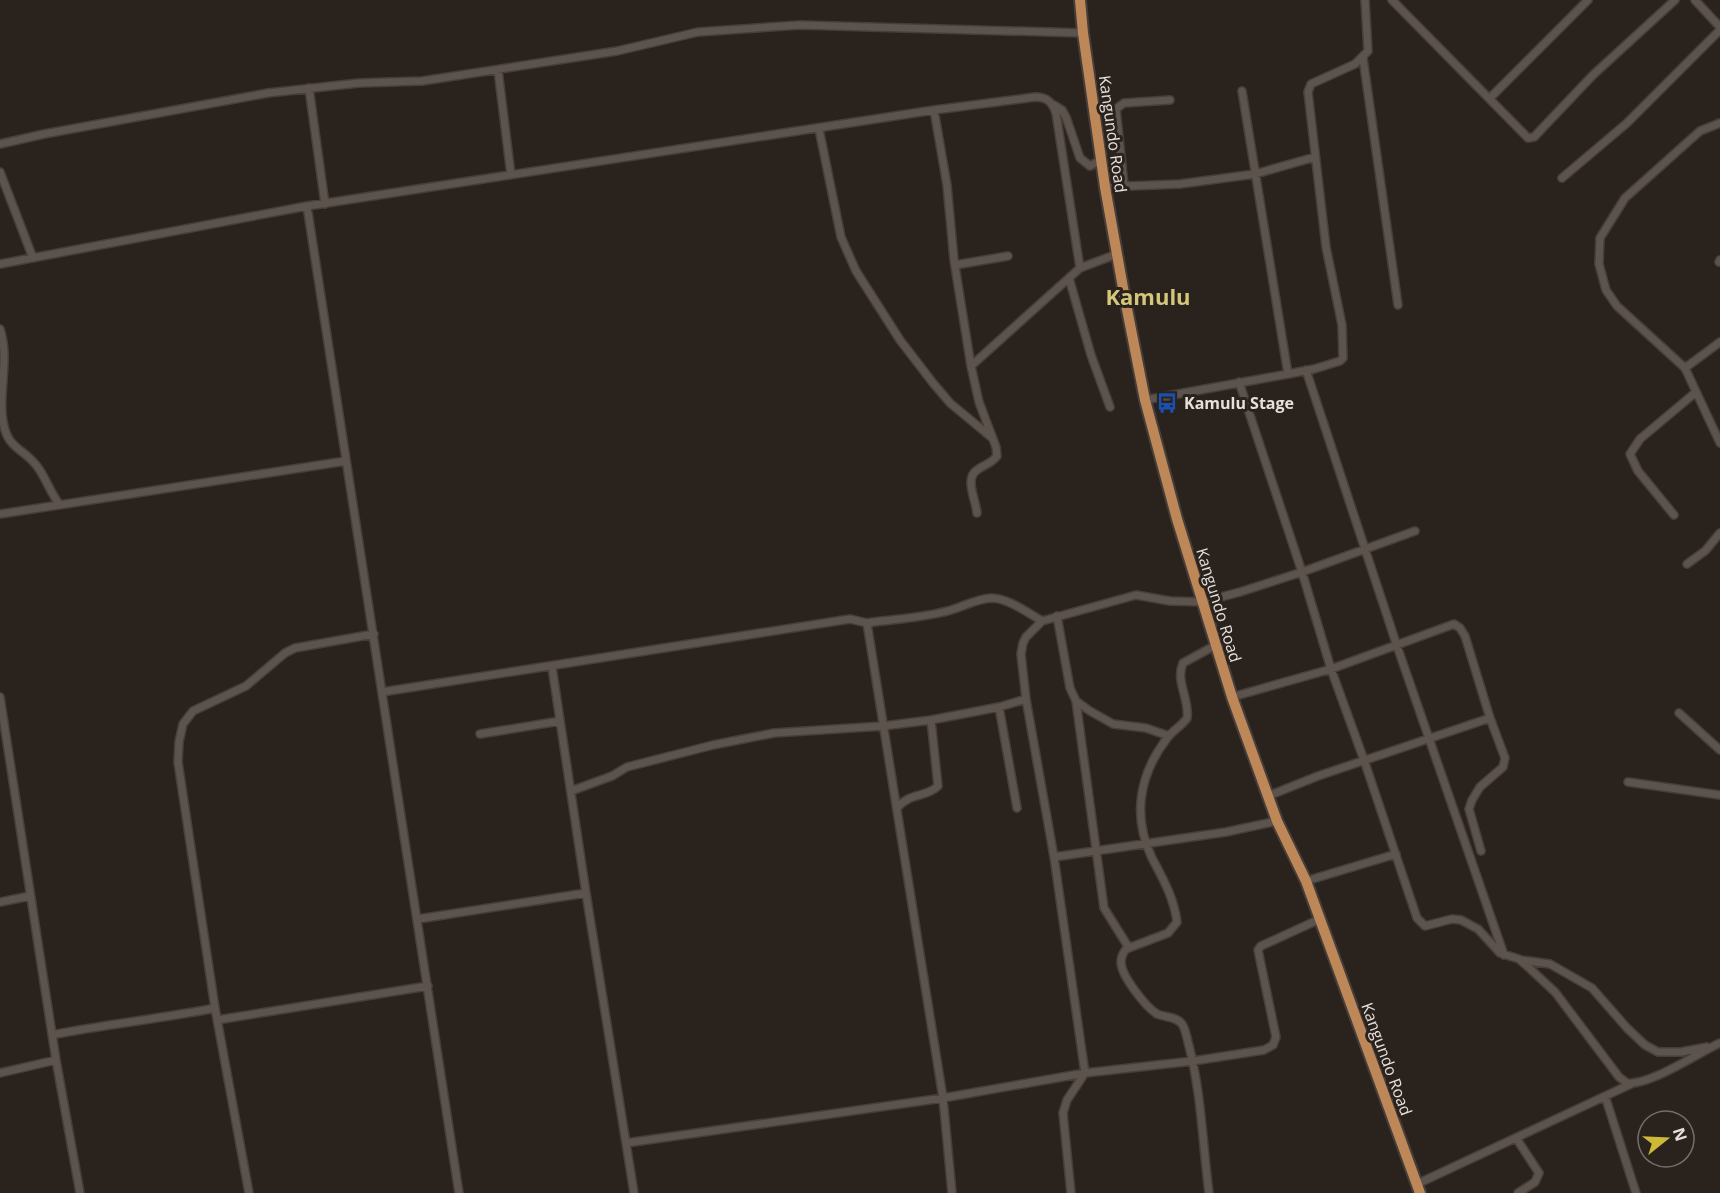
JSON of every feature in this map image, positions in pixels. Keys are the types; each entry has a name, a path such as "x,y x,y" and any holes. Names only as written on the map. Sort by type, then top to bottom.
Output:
{"highway":[{"name":"Kangundo Road","path":"1080,0 1105,187 1145,400 1177,519 1232,697 1277,821 1306,881 1419,1189"}],"street":[{"path":"1145,400 1288,374 1340,361 1343,358 1342,325 1326,248 1309,87 1363,58 1368,51 1364,0"},
{"path":"1392,0 1528,138 1534,137 1593,75 1675,0"},
{"path":"1490,98 1588,0"},
{"path":"1562,178 1628,123 1720,29 1695,0"},
{"path":"0,144 256,95 359,83 422,81 617,51 698,32 800,25 1083,33"},
{"path":"1363,58 1398,305"},
{"path":"498,70 511,175"},
{"path":"309,88 325,204"},
{"path":"1242,91 1288,374"},
{"path":"0,264 307,206 934,110 1035,97 1042,97 1062,110 1080,158 1090,166 1101,160"},
{"path":"1124,185 1116,109 1124,104 1170,100"},
{"path":"1053,104 1080,268"},
{"path":"934,110 947,185 955,265 971,366 997,456 992,463 974,471 972,476 971,489 976,513"},
{"path":"1720,123 1700,131 1625,198 1600,238 1599,264 1606,290 1617,306 1685,368 1720,443"},
{"path":"819,129 841,237 856,271 900,340 950,404 993,439"},
{"path":"1105,187 1180,184 1255,174 1315,156"},
{"path":"0,172 33,258"},
{"path":"307,206 459,1193"},
{"path":"971,366 1080,268 1118,255"},
{"path":"955,265 1008,256"},
{"path":"1069,278 1091,355 1110,407"},
{"path":"0,330 4,369 2,413 6,436 11,444 39,468 51,493 60,505"},
{"path":"1685,368 1720,342"},
{"path":"1306,370 1397,646 1505,956"},
{"path":"1239,382 1302,572 1331,669 1417,918 1425,926 1452,919 1461,920 1478,929 1505,956 1550,964 1592,988 1627,1028 1645,1045 1658,1052 1681,1052 1711,1047"},
{"path":"1674,515 1638,471 1630,454 1640,439 1696,392"},
{"path":"0,514 346,461"},
{"path":"1071,1193 1063,1113 1067,1100 1085,1073 1054,857 1026,699 1022,654 1026,637 1042,621 1137,596 1170,601 1202,602 1240,592 1415,531"},
{"path":"1687,564 1705,551 1720,533"},
{"path":"382,692 850,619 867,623 934,614 993,598 1010,603 1042,621"},
{"path":"1057,616 1070,688 1076,701 1104,908 1129,948"},
{"path":"867,623 943,1098 952,1193"},
{"path":"1232,697 1331,669 1454,624 1465,636 1505,763 1480,787 1469,808 1469,815 1481,851"},
{"path":"249,1193 216,1008 178,762 183,724 193,711 246,686 285,653 306,645 374,634"},
{"path":"1209,1193 1193,1061 1181,1023 1175,1018 1155,1013 1138,995 1123,971 1121,963 1122,955 1129,948 1168,933 1177,922 1172,897 1145,843 1139,802 1151,767 1168,736 1187,718 1180,675 1183,663 1216,645"},
{"path":"552,667 634,1193"},
{"path":"0,697 56,1060 80,1193"},
{"path":"571,791 612,776 627,767 713,745 774,734 884,726 931,720 999,707 1026,699"},
{"path":"1076,701 1113,724 1146,728 1168,736"},
{"path":"999,707 1017,808"},
{"path":"1679,713 1720,750"},
{"path":"1268,796 1364,760 1490,718"},
{"path":"897,808 910,796 934,790 938,786 931,720"},
{"path":"480,734 560,721"},
{"path":"1628,782 1720,795"},
{"path":"1456,818 1469,808"},
{"path":"1054,857 1226,832 1277,821"},
{"path":"1306,881 1396,855"},
{"path":"418,919 586,893"},
{"path":"0,902 30,896"},
{"path":"626,1143 943,1098 1085,1073 1193,1061 1264,1050 1273,1045 1276,1037 1258,950 1261,946 1320,919"},
{"path":"1519,959 1555,992 1619,1077 1631,1084"},
{"path":"218,1020 428,986"},
{"path":"52,1035 216,1008"},
{"path":"1419,1189 1516,1138 1631,1084 1663,1072 1720,1043"},
{"path":"0,1073 56,1060"},
{"path":"1605,1096 1636,1193"},
{"path":"1516,1138 1539,1173 1535,1182 1518,1193"}],"place":[{"name":"Kamulu Stage","path":"1167,403"}],"district":[{"name":"Kamulu","path":"1148,296"}]}
